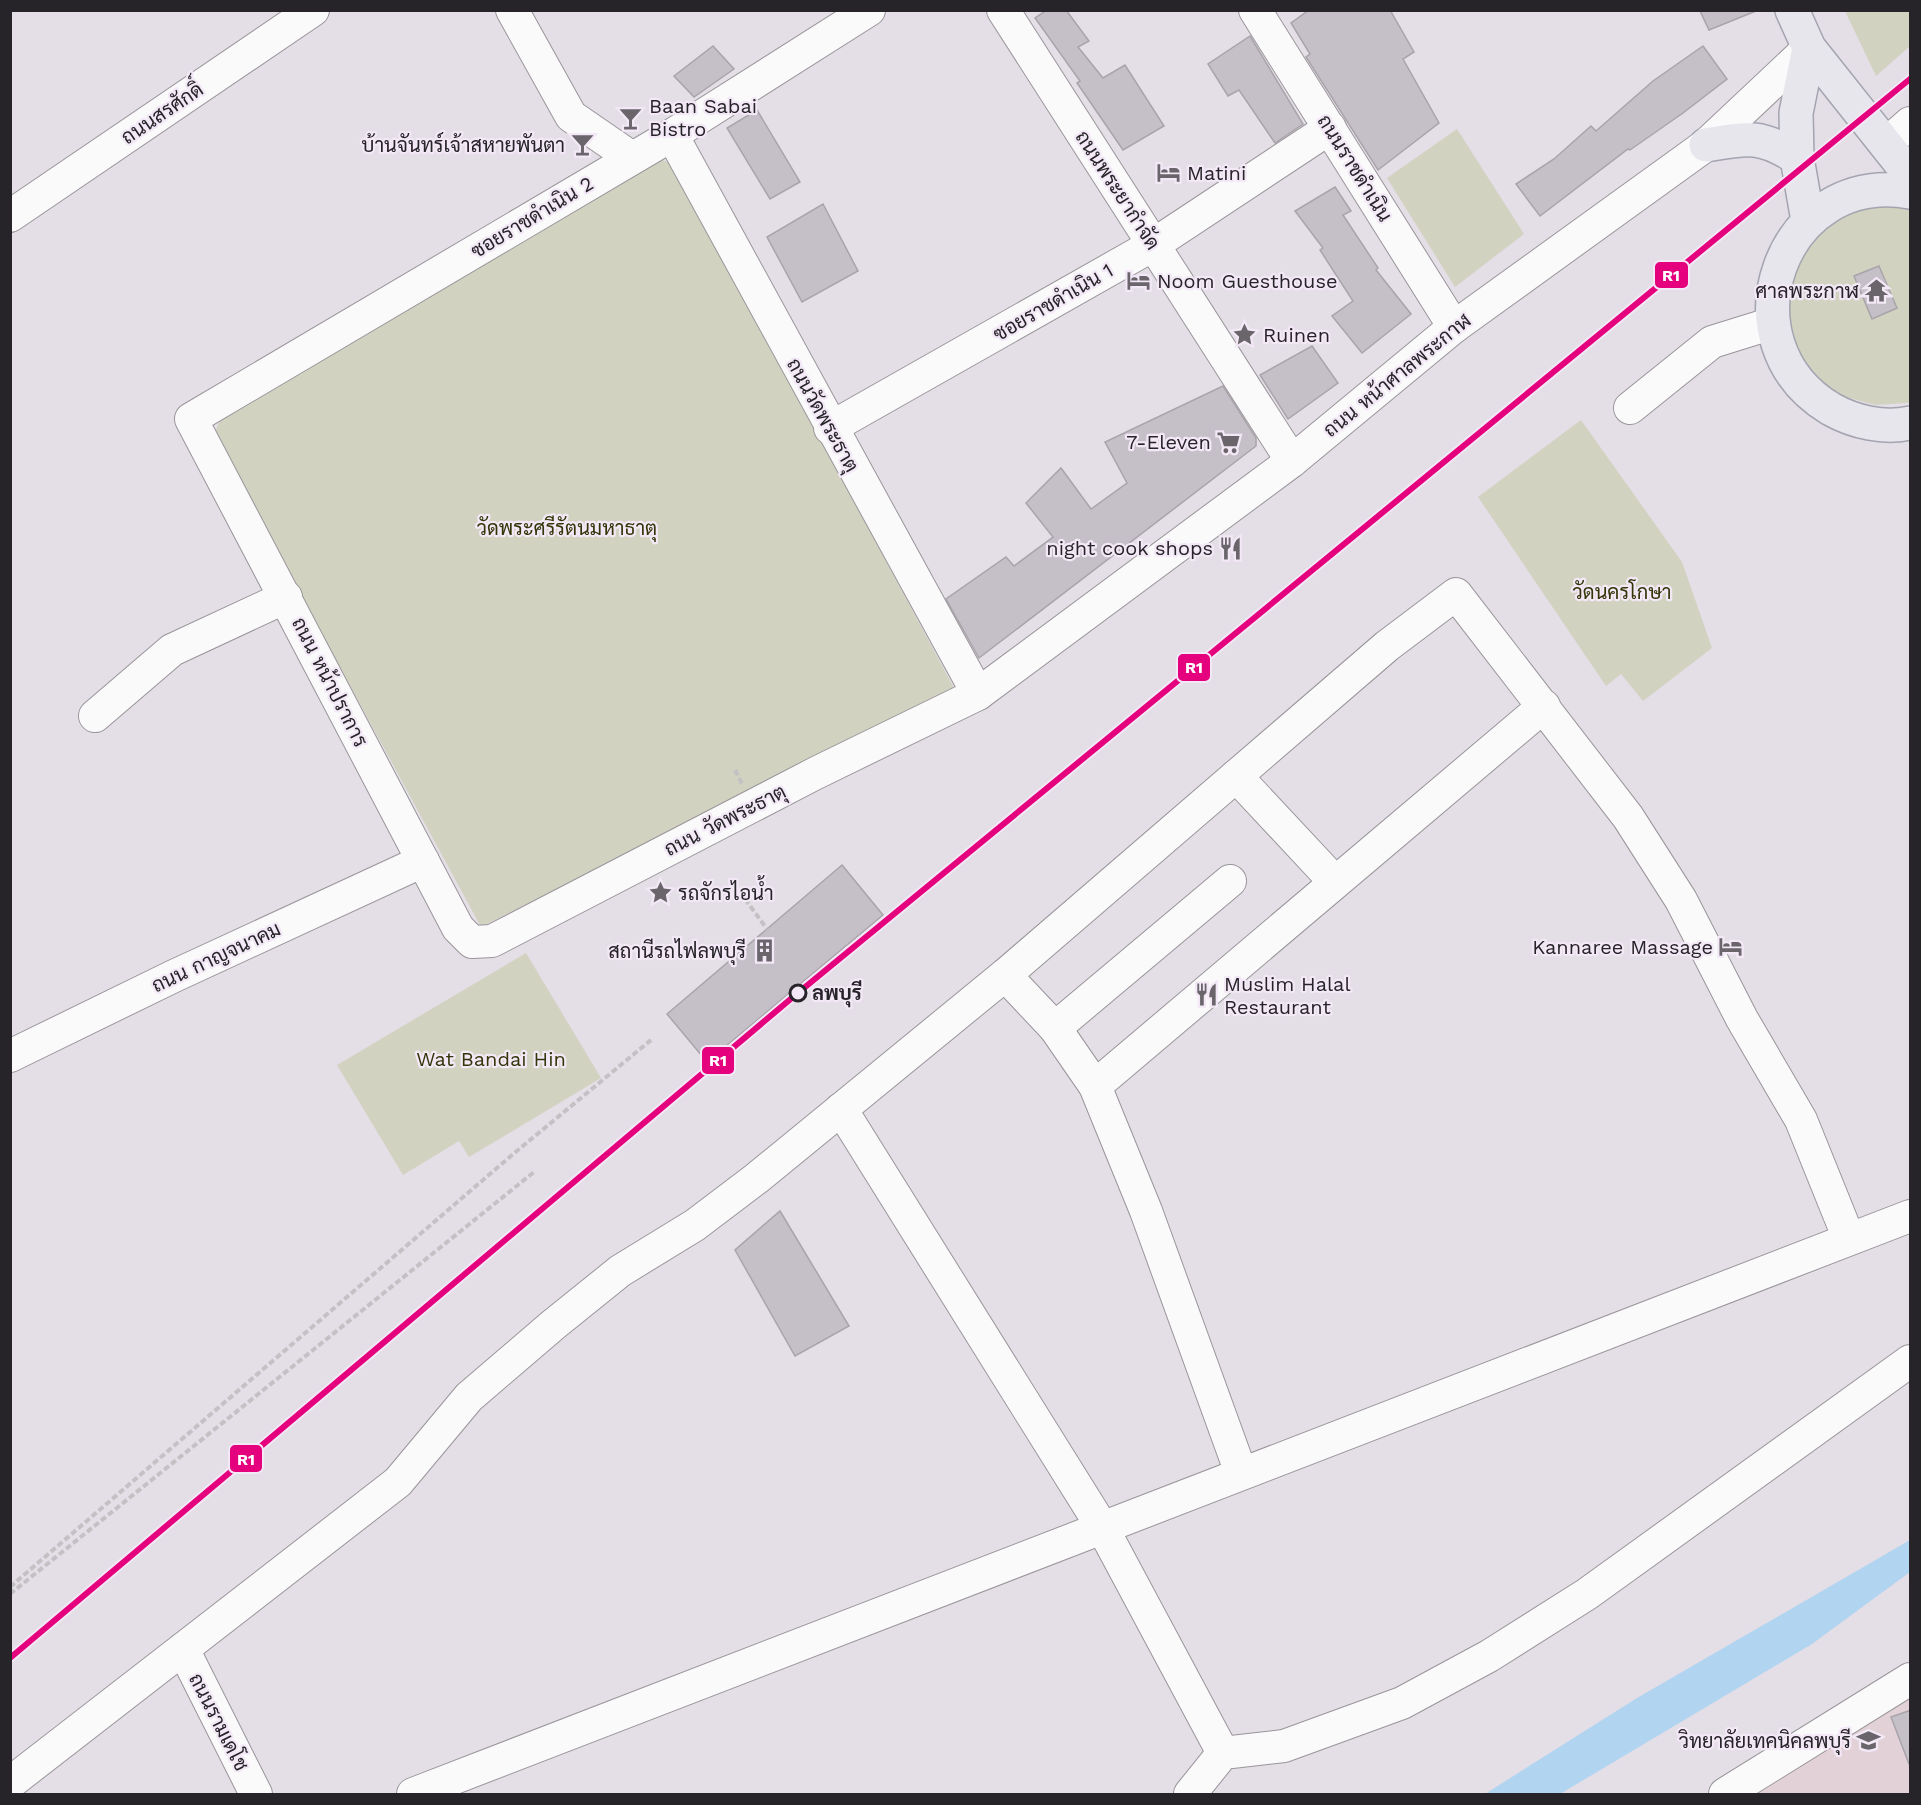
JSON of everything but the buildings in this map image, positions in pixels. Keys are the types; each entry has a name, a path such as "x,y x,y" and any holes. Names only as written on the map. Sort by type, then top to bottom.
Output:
{"main road":[{"path":"1792,10 1809,48 1911,175"},
{"path":"1808,221 1797,158 1796,113 1809,48"},
{"path":"1706,145 1746,138 1774,142 1797,158"},
{"path":"1908,430 1844,416 1818,401 1796,379 1781,353 1773,323 1772,295 1778,268 1790,243 1808,221 1833,203 1863,192 1894,189 1911,192"}],"street":[{"name":"ถนนสรศักดิ์","path":"10,216 313,10"},
{"path":"512,10 571,116 632,158"},
{"name":"ซอยราชดำเนิน 2","path":"191,419 672,135 869,10"},
{"name":"ถนนพระยากำจัด","path":"1002,10 1292,461"},
{"name":"ถนนราชดำเนิน","path":"1255,10 1454,327"},
{"name":"ถนน หน้าศาลพระกาฬ","path":"978,694 1292,461 1454,327 1706,145 1809,48"},
{"path":"1886,144 1911,123"},
{"name":"ซอยราชดำเนิน 1","path":"830,428 1153,245 1330,128"},
{"name":"ถนนวัดพระธาตุ","path":"672,135 830,428 978,694"},
{"path":"1630,408 1712,342 1773,323"},
{"name":"ถนน หน้าปราการ","path":"191,419 458,928 472,942"},
{"path":"10,1783 399,1482 469,1397 561,1318 620,1271 694,1225 841,1109 1005,975 1387,646 1456,594 1544,705 1628,817 1681,900 1742,1019 1801,1119 1849,1239"},
{"path":"95,716 172,651 286,597"},
{"name":"ถนน วัดพระธาตุ","path":"472,942 492,941 816,773 978,694"},
{"path":"1095,1086 1544,705"},
{"path":"1236,776 1335,882"},
{"name":"ถนน กาญจนาคม","path":"10,1056 184,971 423,861"},
{"path":"1055,1028 1230,881"},
{"path":"1005,975 1055,1028 1095,1086 1146,1211 1241,1473"},
{"path":"841,1109 1102,1527 1223,1753"},
{"path":"413,1794 1911,1216"},
{"path":"1190,1794 1223,1753 1284,1746 1402,1703 1489,1656 1597,1587 1911,1361"},
{"name":"ถนนรามเดโช","path":"183,1649 256,1794"},
{"path":"1725,1794 1911,1679"}],"path":[{"path":"745,899 767,928"},
{"path":"10,1587 503,1163 651,1040"},
{"path":"10,1594 534,1172"}],"shaded area":[{"name":"วิทยาลัยเทคนิคลพบุรี","path":"1910,1688 1910,1794 1743,1794"}],"green space":[{"path":"1845,11 1910,11 1910,46 1876,76"},
{"path":"1457,129 1524,234 1455,287 1387,178"},
{"name":"วัดพระศรีรัตนมหาธาตุ","path":"657,158 673,164 954,688 481,927 214,435 220,420"},
{"path":"1874,202 1910,205 1910,402 1907,403 1875,405 1843,396 1816,378 1796,353 1785,322 1794,258 1813,232"},
{"name":"วัดนครโกษา","path":"1581,420 1682,562 1712,648 1643,701 1621,674 1606,686 1478,497"},
{"name":"Wat Bandai Hin","path":"526,953 601,1078 469,1157 459,1141 403,1175 337,1065"}],"water":[{"path":"1910,1540 1910,1572 1812,1644 1560,1794 1485,1794 1637,1698"}],"transit line":[{"name":"R1","path":"10,1658 793,997 1910,79"}],"place":[{"name":"Baan Sabai Bistro","path":"631,118"},
{"name":"บ้านจันทร์เจ้าสหายพันตา","path":"583,145"},
{"name":"Matini","path":"1169,173"},
{"name":"Noom Guesthouse","path":"1139,281"},
{"name":"ศาลพระกาฬ","path":"1877,291"},
{"name":"Ruinen","path":"1245,335"},
{"name":"7-Eleven","path":"1229,442"},
{"name":"night cook shops","path":"1231,548"},
{"name":"รถจักรไอน้ำ","path":"660,893"},
{"name":"Kannaree Massage","path":"1731,947"},
{"name":"สถานีรถไฟลพบุรี","path":"764,951"},
{"name":"ลพบุรี","path":"798,993"},
{"name":"Muslim Halal Restaurant","path":"1206,995"},
{"name":"วิทยาลัยเทคนิคลพบุรี","path":"1869,1741"}]}
